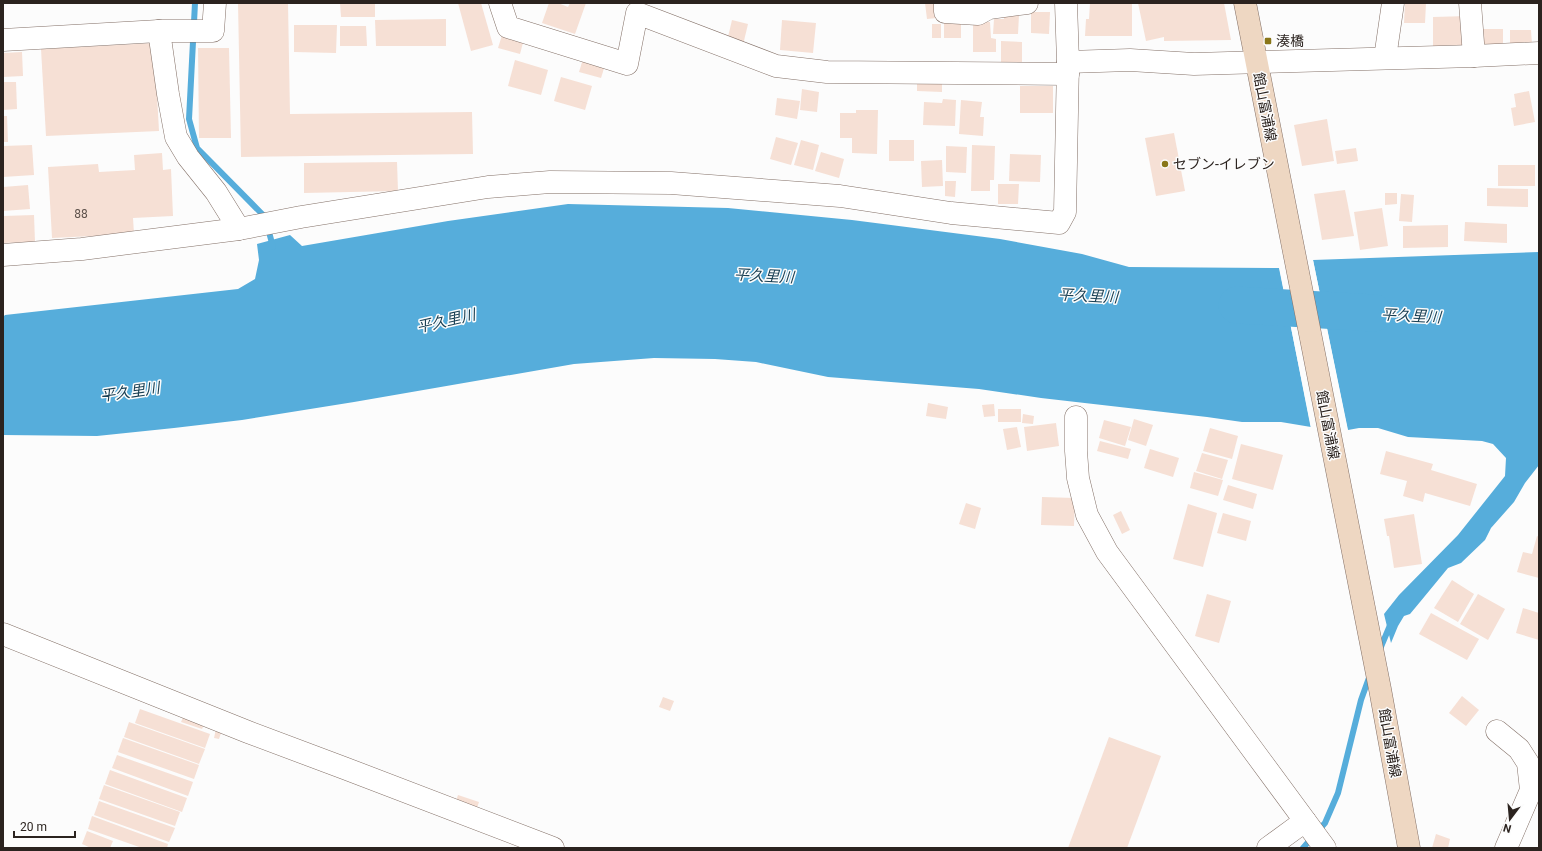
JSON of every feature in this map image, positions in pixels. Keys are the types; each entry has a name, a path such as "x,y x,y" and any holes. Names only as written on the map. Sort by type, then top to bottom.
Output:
{"main road":[{"name":"館山富浦線","path":"1244,3 1380,688 1409,848"}],"street":[{"path":"3,40 159,31 213,31 215,3"},
{"path":"500,3 508,27 628,64 637,13 776,66 827,72 1068,68 1130,60 1194,64 1539,53"},
{"path":"945,3 945,12 978,14 989,8 1028,3"},
{"path":"3,255 82,249 246,228 281,220 488,187 550,182 671,183 832,196 951,213 1059,223 1065,212 1068,68 1066,3"},
{"path":"1385,58 1393,3"},
{"path":"1470,3 1474,56"},
{"path":"159,31 176,137 188,157 246,228"},
{"path":"1076,417 1078,478 1087,515 1107,552 1325,848"},
{"path":"3,634 248,732 553,848"},
{"path":"1497,731 1519,749 1528,764 1531,790 1506,848"},
{"path":"1268,848 1309,825"}],"water":[{"path":"568,204 728,208 852,220 1000,239 1082,254 1129,267 1279,268 1311,427 1281,422 1242,422 1041,398 979,389 828,377 756,362 715,359 654,358 574,364 242,420 97,436 3,435 3,317 5,315 238,289 255,279 259,260 257,244 290,235 302,246 448,221"},
{"path":"1539,252 1539,465 1525,483 1514,502 1491,528 1485,540 1461,563 1448,568 1410,614 1404,616 1391,643 1384,614 1399,595 1458,535 1505,476 1506,458 1493,444 1482,441 1408,437 1378,428 1359,428 1348,430 1313,260"}],"pier":[{"path":"1312,258 1348,432 1346,431 1311,261"},
{"path":"1279,266 1281,268 1313,427 1311,429"}],"building":[{"path":"238,3 288,3 290,114 472,112 473,154 241,157"},
{"path":"340,3 375,3 375,17 341,17"},
{"path":"458,3 481,3 493,45 471,51"},
{"path":"549,3 558,3 568,7 570,3 586,3 575,34 542,23"},
{"path":"925,3 935,3 937,18 927,19"},
{"path":"1090,3 1132,3 1132,36 1085,36 1086,19 1089,19"},
{"path":"1138,3 1224,3 1231,40 1164,41 1164,37 1146,41"},
{"path":"1405,3 1426,3 1425,23 1404,23"},
{"path":"1031,12 1050,12 1049,34 1031,33"},
{"path":"1004,15 1019,15 1018,34 993,34 994,19 1004,19"},
{"path":"1468,16 1468,45 1433,46 1433,17"},
{"path":"446,19 446,46 376,46 375,20"},
{"path":"732,20 748,24 743,45 727,41"},
{"path":"782,20 816,23 813,53 780,50"},
{"path":"961,21 961,38 944,38 944,22"},
{"path":"973,22 990,22 991,38 996,39 996,52 973,52"},
{"path":"932,24 941,24 941,38 932,38"},
{"path":"294,25 337,25 336,53 294,52"},
{"path":"340,26 366,26 367,46 340,46"},
{"path":"504,29 525,35 520,54 498,48"},
{"path":"1481,29 1503,29 1503,45 1481,45"},
{"path":"1510,30 1531,30 1532,45 1510,46"},
{"path":"1001,41 1022,42 1022,64 1001,64"},
{"path":"154,43 159,131 46,136 41,49"},
{"path":"198,48 229,48 231,138 199,138"},
{"path":"22,52 23,76 3,77 3,53"},
{"path":"583,59 605,65 601,78 579,72"},
{"path":"515,60 548,70 541,95 508,86"},
{"path":"917,74 942,75 942,92 917,91"},
{"path":"561,77 592,86 585,110 554,101"},
{"path":"3,82 16,82 17,109 3,110"},
{"path":"1020,86 1053,86 1053,113 1020,113"},
{"path":"802,89 819,92 817,112 800,110"},
{"path":"1529,91 1535,122 1514,126 1511,108 1516,107 1514,94"},
{"path":"777,98 800,101 797,119 775,115"},
{"path":"943,99 956,100 955,126 923,125 924,102 942,103"},
{"path":"961,100 982,102 980,117 984,117 983,136 959,134"},
{"path":"856,110 878,110 877,154 852,153 852,138 840,138 840,113 856,113"},
{"path":"3,116 7,116 8,142 3,142"},
{"path":"1327,119 1334,161 1302,166 1294,125"},
{"name":"セブン-イレブン","path":"1174,133 1185,191 1156,196 1145,138"},
{"path":"776,137 798,143 791,165 770,159"},
{"path":"801,140 819,145 813,170 794,165"},
{"path":"889,140 914,140 914,161 889,161"},
{"path":"32,145 34,175 3,177 3,146"},
{"path":"972,145 995,146 994,180 990,180 990,191 971,191"},
{"path":"946,146 967,147 966,173 946,172"},
{"path":"1356,148 1358,161 1337,164 1335,151"},
{"path":"821,152 844,159 839,178 815,171"},
{"path":"162,153 163,170 171,169 173,216 133,218 134,234 52,238 48,167 98,164 99,172 135,170 134,155"},
{"path":"1010,154 1041,155 1040,182 1009,181"},
{"path":"942,160 943,186 922,187 921,161"},
{"path":"397,162 398,191 304,193 304,163"},
{"path":"1498,165 1535,165 1535,186 1498,186"},
{"path":"945,181 956,181 955,197 945,196"},
{"path":"998,184 1019,184 1018,204 998,204"},
{"path":"28,185 30,209 3,211 3,187"},
{"path":"1487,188 1528,189 1528,207 1487,206"},
{"path":"1345,190 1354,236 1322,240 1314,194"},
{"path":"1385,193 1397,193 1397,204 1385,205"},
{"path":"1401,194 1414,195 1412,222 1399,221"},
{"path":"1382,208 1388,246 1360,250 1354,212"},
{"path":"34,215 35,242 3,243 3,216"},
{"path":"1465,222 1507,224 1507,243 1464,241"},
{"path":"1448,225 1448,247 1403,248 1403,226"},
{"path":"928,403 948,407 946,419 926,416"},
{"path":"994,404 995,416 984,417 982,405"},
{"path":"998,409 1021,409 1021,422 998,422"},
{"path":"1023,414 1034,416 1033,424 1022,423"},
{"path":"1134,419 1153,425 1146,446 1128,440"},
{"path":"1104,420 1131,427 1125,446 1099,438"},
{"path":"1056,423 1059,446 1027,451 1024,427"},
{"path":"1017,427 1021,447 1007,450 1003,429"},
{"path":"1210,428 1238,436 1232,459 1203,451"},
{"path":"1100,441 1131,449 1128,459 1097,451"},
{"path":"1241,444 1283,455 1273,490 1232,479"},
{"path":"1150,449 1179,458 1173,477 1144,468"},
{"path":"1386,451 1433,464 1431,470 1477,484 1470,506 1425,493 1423,502 1403,496 1407,481 1380,474"},
{"path":"1202,453 1228,460 1222,479 1196,471"},
{"path":"1194,472 1223,480 1218,496 1190,488"},
{"path":"1228,485 1257,494 1253,509 1223,500"},
{"path":"1042,497 1075,498 1074,526 1041,525"},
{"path":"966,503 981,508 975,529 959,524"},
{"path":"1188,504 1217,513 1203,567 1173,559"},
{"path":"1121,511 1130,530 1122,534 1113,515"},
{"path":"1223,513 1251,521 1246,541 1217,533"},
{"path":"1414,514 1422,564 1394,568 1389,536 1387,536 1384,519"},
{"path":"1537,536 1539,537 1539,578 1517,572 1523,552 1532,554"},
{"path":"1452,580 1474,594 1458,622 1434,608"},
{"path":"1207,594 1231,601 1219,643 1195,636"},
{"path":"1478,594 1505,609 1488,640 1460,624"},
{"path":"1523,608 1539,613 1539,640 1516,633"},
{"path":"1431,613 1479,639 1467,660 1419,634"},
{"path":"1462,696 1479,710 1466,726 1449,713"},
{"path":"663,697 674,701 670,711 659,707"},
{"path":"140,709 210,734 205,748 135,723"},
{"path":"184,715 205,722 202,729 181,722"},
{"path":"129,722 205,749 199,764 124,737"},
{"path":"216,729 222,730 219,739 214,738"},
{"path":"1109,737 1161,756 1127,848 1068,848"},
{"path":"123,738 199,765 194,779 118,752"},
{"path":"117,755 193,782 188,796 112,768"},
{"path":"110,770 187,798 182,812 105,784"},
{"path":"104,785 180,812 175,826 99,799"},
{"path":"458,795 479,802 476,811 455,804"},
{"path":"99,801 175,828 169,842 94,815"},
{"path":"92,816 168,844 167,848 142,848 88,829"},
{"path":"87,831 113,841 110,848 91,848 82,844"},
{"path":"1436,834 1450,839 1448,848 1432,848"}],"waterway":[{"path":"195,3 189,119 197,148 265,217 273,247"},
{"name":"平久里川","path":"1237,305 1374,313"},
{"path":"1380,649 1391,623"},
{"path":"1303,848 1325,823 1338,793 1361,700 1370,675"}],"place":[{"name":"湊橋","path":"1268,41"},
{"name":"セブン-イレブン","path":"1165,164"}]}
